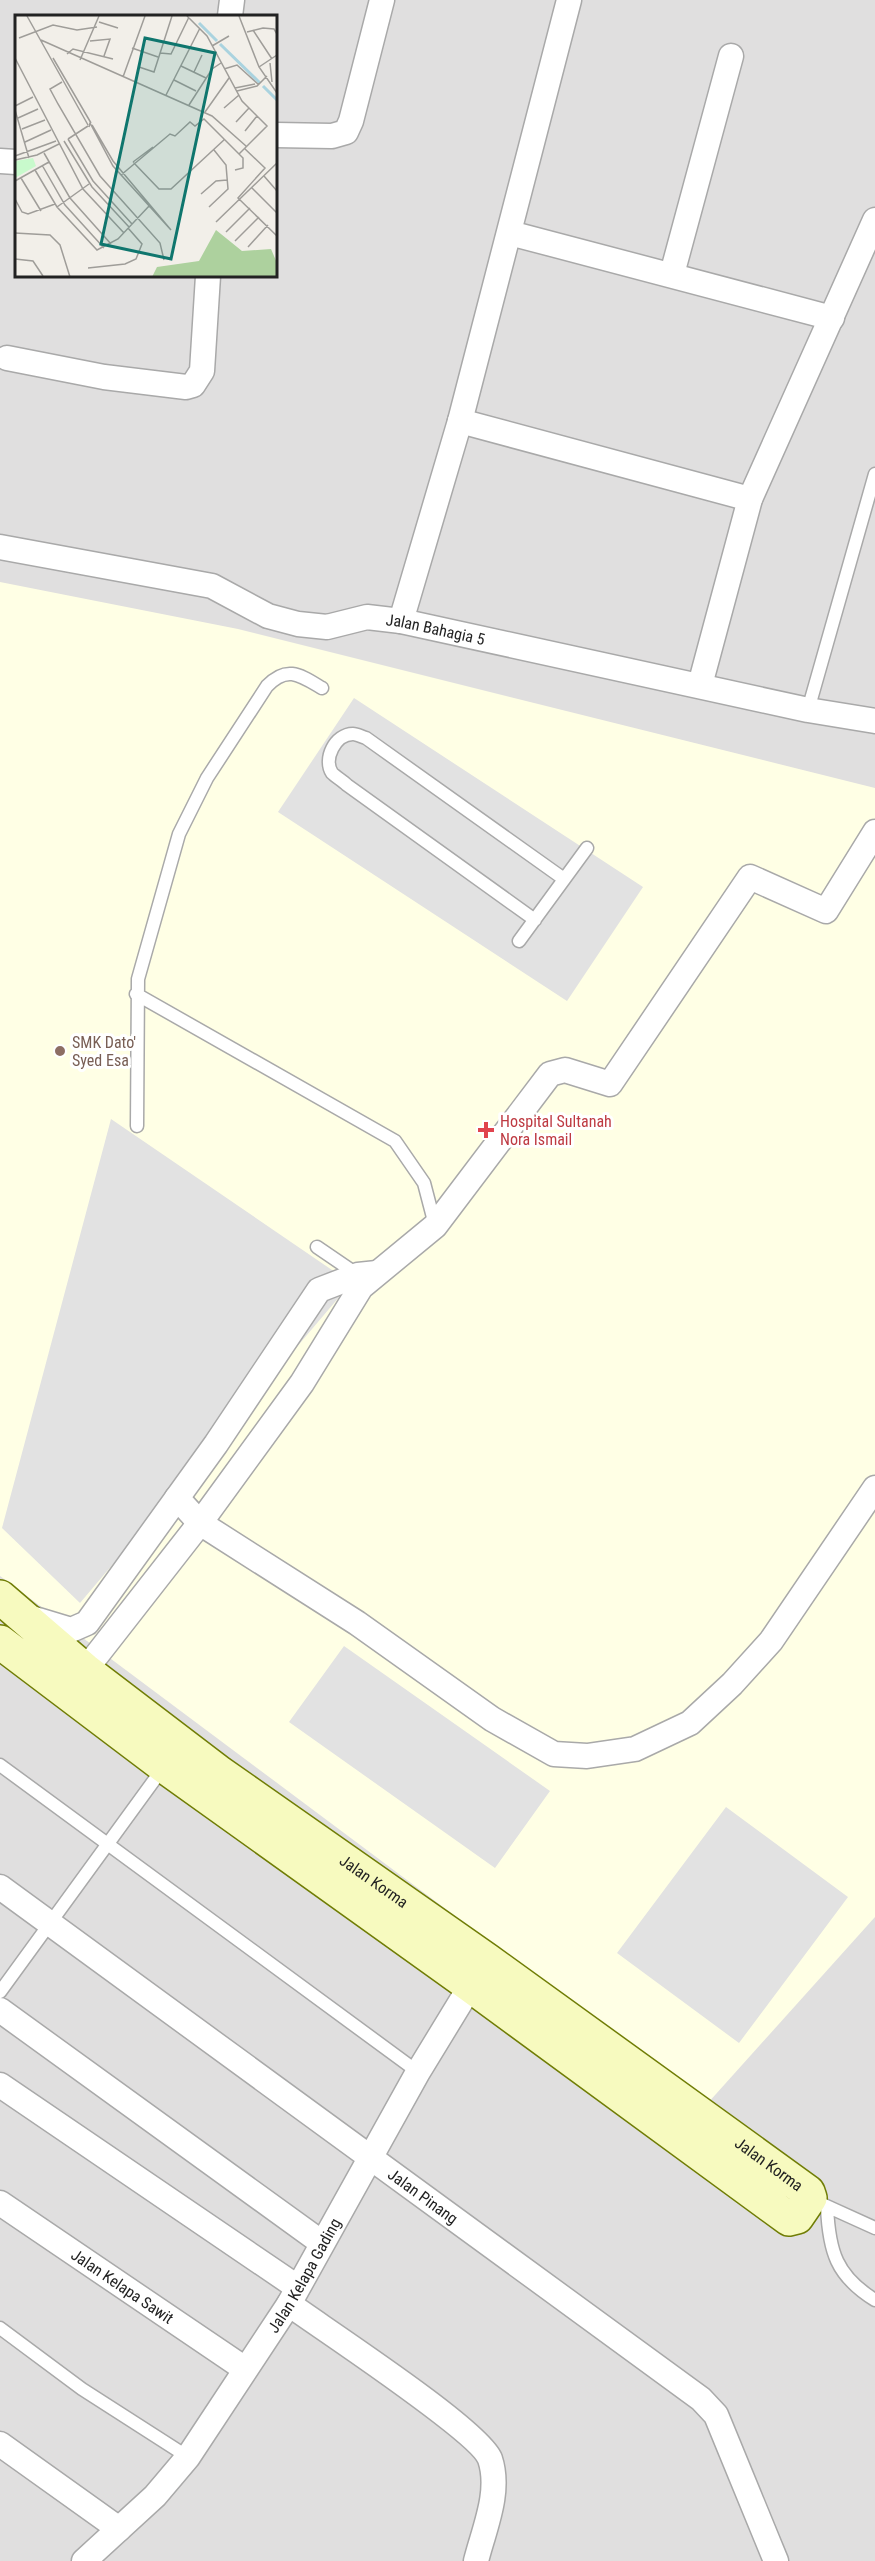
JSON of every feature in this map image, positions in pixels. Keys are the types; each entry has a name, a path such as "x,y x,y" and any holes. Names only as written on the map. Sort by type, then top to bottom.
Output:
{"street":[{"path":"230,15 232,0"},
{"path":"278,135 332,136 346,132 351,122 382,0"},
{"path":"400,621 460,421 569,0"},
{"path":"672,274 731,56"},
{"path":"0,160 15,162"},
{"path":"700,685 750,499 875,220"},
{"path":"510,233 832,318"},
{"path":"7,358 104,377 193,386 202,371 208,278"},
{"path":"460,421 750,499"},
{"name":"Jalan Bahagia 5","path":"0,547 212,586 268,616 298,624 327,627 367,617 400,621 808,710 875,722"},
{"path":"77,1681 200,1523 302,1383 366,1278 435,1226 550,1074 565,1070 610,1084 750,877 826,910 875,832"},
{"path":"11,1606 71,1630 87,1623 207,1456 319,1290 366,1278"},
{"path":"207,1456 232,1477"},
{"path":"177,1498 200,1523 357,1623 492,1719 554,1754 587,1756 635,1749 690,1723 732,1684 771,1641 875,1488"},
{"name":"Jalan Korma","path":"11,1606 77,1681 164,1766 808,2192 819,2203"},
{"name":"Jalan Korma","path":"0,1642 77,1681 220,1773 479,1973"},
{"name":"Jalan Pinang","path":"0,1887 701,2398 716,2415 776,2561"},
{"name":"Jalan Kelapa Gading","path":"84,2561 155,2496 188,2457 293,2296 418,2072 479,1973"},
{"path":"0,2010 322,2242"},
{"path":"0,2085 293,2296 457,2423 489,2457 495,2485 476,2561"},
{"name":"Jalan Kelapa Sawit","path":"0,2203 245,2369"},
{"path":"0,2444 119,2529"}],"lane":[{"path":"808,710 874,480"},
{"path":"137,1126 136,994 138,979 179,834 207,778 267,686 276,676 291,673 322,688"},
{"path":"535,920 332,773 328,760 332,748 342,736 354,734 366,738 564,879"},
{"path":"519,941 587,848"},
{"path":"136,994 394,1141 424,1183 435,1226"},
{"path":"317,1247 366,1278"},
{"path":"0,1765 418,2072"},
{"path":"0,1992 164,1766"},
{"path":"819,2203 875,2228"},
{"path":"819,2203 830,2248 837,2264 855,2286 875,2301"},
{"path":"0,2328 82,2389 188,2457"}],"shaded area":[{"path":"0,0 875,0 875,2561 0,2561"},
{"name":"Hospital Sultanah Nora Ismail","path":"0,582 238,629 875,788 875,1917 707,2104 0,1576"},
{"path":"354,698 643,887 567,1001 278,812"},
{"path":"111,1119 351,1283 80,1603 2,1528"},
{"path":"344,1646 550,1791 495,1868 289,1722"},
{"path":"726,1807 848,1897 739,2043 617,1953"}],"place":[{"name":"SMK Dato' Syed Esa","path":"60,1051"},
{"name":"Hospital Sultanah Nora Ismail","path":"486,1130"}]}
